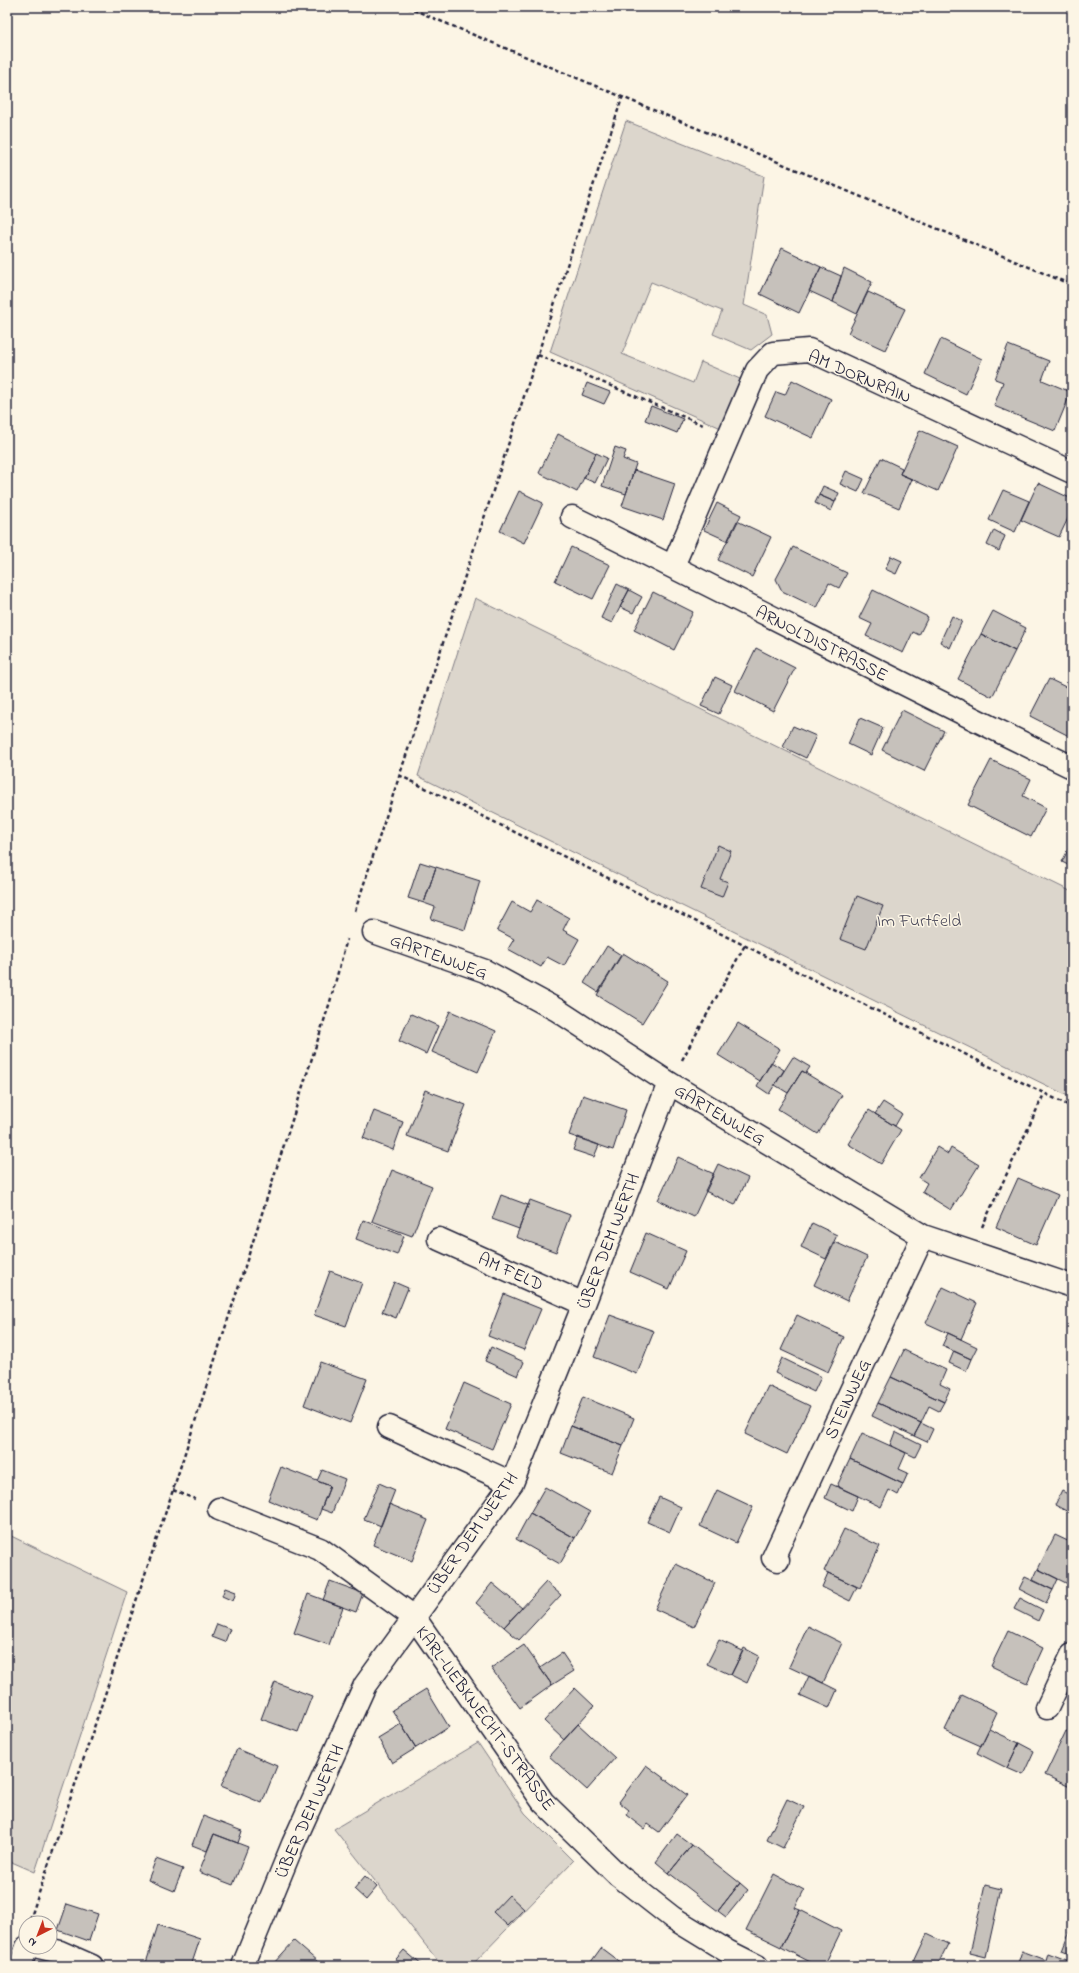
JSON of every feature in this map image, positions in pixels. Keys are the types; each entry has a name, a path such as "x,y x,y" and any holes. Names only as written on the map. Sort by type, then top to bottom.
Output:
{"street":[{"name":"AM DORNRAIN","path":"673,566 757,370 773,352 809,350 1072,472"},
{"name":"ARNOLDISTRASSE","path":"572,517 673,566 959,713 1072,767"},
{"name":"GARTENWEG","path":"374,932 485,971 557,1010 669,1083 923,1236 1072,1286"},
{"name":"ÜBER DEM WERTH","path":"243,1966 293,1844 365,1685 512,1482 584,1304 669,1083"},
{"name":"STEINWEG","path":"778,1560 773,1558 923,1236"},
{"name":"AM FELD","path":"439,1239 584,1304"},
{"path":"389,1428 512,1482"},
{"name":"KARL-LIEBKNECHT-STRASSE","path":"219,1509 320,1549 414,1617 543,1802 618,1875 667,1913 727,1950 757,1966"},
{"path":"1047,1708 1072,1655"},
{"path":"58,1952 92,1966"},
{"path":"20,1966 24,1955"}],"path":[{"path":"407,7 1072,285"},
{"path":"354,916 622,98"},
{"path":"538,355 729,436"},
{"path":"399,775 1072,1107"},
{"path":"32,1915 173,1490 330,1002 348,938"},
{"path":"669,1083 745,945"},
{"path":"970,1253 1044,1094"}],"green space":[{"path":"626,121 764,176 744,305 767,315 772,334 751,350 713,334 722,311 651,282 622,354 693,383 701,362 740,379 721,428 550,352"},
{"name":"Im Furtfeld","path":"475,598 1072,892 1072,1098 418,776"},
{"path":"7,1534 127,1592 35,1872 7,1860"},
{"path":"478,1743 525,1813 573,1861 471,1966 442,1966 334,1829"}],"building":[{"path":"782,248 821,267 799,313 760,294"},
{"path":"821,267 841,276 833,302 809,291"},
{"path":"844,268 872,282 857,314 833,302"},
{"path":"868,292 905,309 885,350 848,333"},
{"path":"941,339 982,359 966,394 925,374"},
{"path":"1008,345 1049,361 1042,380 1071,392 1055,431 994,406 1003,382 995,379"},
{"path":"792,380 831,399 813,438 765,416 776,392 785,395"},
{"path":"587,383 610,392 604,404 582,395"},
{"path":"651,406 683,419 677,433 645,420"},
{"path":"920,430 958,447 938,491 900,474"},
{"path":"558,434 596,453 577,492 539,473"},
{"path":"615,447 626,451 623,459 636,464 626,494 602,486"},
{"path":"596,453 607,458 595,483 584,478"},
{"path":"881,458 902,468 900,474 912,479 899,508 864,493"},
{"path":"634,470 675,484 663,520 622,506"},
{"path":"846,471 864,479 858,492 840,484"},
{"path":"1038,483 1072,499 1072,510 1059,537 1021,520"},
{"path":"823,486 839,493 835,502 819,495"},
{"path":"1003,490 1029,501 1015,532 989,520"},
{"path":"519,491 543,503 524,543 500,531"},
{"path":"819,495 835,502 831,511 815,503"},
{"path":"717,503 741,515 728,541 704,530"},
{"path":"737,521 771,537 752,577 718,560"},
{"path":"994,530 1005,536 999,551 987,545"},
{"path":"571,547 610,565 593,599 555,581"},
{"path":"793,547 847,573 839,588 829,583 817,608 782,591 776,579"},
{"path":"891,556 902,561 896,574 885,569"},
{"path":"617,584 629,590 612,623 601,618"},
{"path":"629,590 642,597 633,613 620,607"},
{"path":"873,590 928,617 919,635 913,632 903,653 866,636 872,624 859,618"},
{"path":"653,592 693,612 674,650 634,630"},
{"path":"993,611 1026,628 1015,651 981,634"},
{"path":"952,616 962,621 950,648 940,642"},
{"path":"981,634 1015,651 992,697 958,679"},
{"path":"756,648 795,668 773,711 735,691"},
{"path":"715,677 732,685 719,714 701,706"},
{"path":"1049,679 1072,690 1072,731 1069,736 1030,716"},
{"path":"902,710 944,731 924,771 882,750"},
{"path":"860,718 883,728 871,755 848,744"},
{"path":"793,726 816,736 806,758 783,747"},
{"path":"991,760 1031,779 1023,796 1046,808 1031,837 968,805"},
{"path":"1072,842 1072,867 1062,862"},
{"path":"718,845 731,851 720,879 728,882 722,897 701,889"},
{"path":"420,862 436,867 424,903 408,898"},
{"path":"436,867 480,881 465,930 431,919 435,907 424,903"},
{"path":"857,896 883,906 866,949 840,939"},
{"path":"537,900 569,918 563,930 579,939 564,966 547,957 541,967 508,949 514,939 497,930 512,902 530,912"},
{"path":"607,946 621,955 598,992 584,983"},
{"path":"623,953 668,981 642,1023 597,995"},
{"path":"450,1011 496,1031 478,1072 432,1052"},
{"path":"411,1014 438,1026 426,1054 399,1041"},
{"path":"738,1023 780,1049 760,1081 718,1055"},
{"path":"793,1057 810,1067 806,1073 802,1071 788,1093 775,1085"},
{"path":"771,1062 784,1070 769,1094 757,1086"},
{"path":"802,1071 842,1095 818,1134 778,1109"},
{"path":"425,1090 466,1105 448,1151 407,1136"},
{"path":"583,1095 626,1110 613,1150 569,1135"},
{"path":"883,1102 902,1114 895,1126 875,1114"},
{"path":"869,1110 901,1130 881,1164 848,1144"},
{"path":"374,1111 403,1122 393,1150 363,1138"},
{"path":"578,1137 599,1145 594,1157 573,1150"},
{"path":"937,1147 948,1154 951,1148 979,1165 951,1210 922,1192 927,1183 919,1178"},
{"path":"678,1157 714,1174 694,1217 658,1200"},
{"path":"718,1164 748,1178 735,1205 705,1191"},
{"path":"392,1170 432,1186 412,1236 372,1221"},
{"path":"1018,1178 1058,1195 1036,1245 996,1227"},
{"path":"501,1195 528,1205 519,1229 492,1219"},
{"path":"530,1200 570,1215 556,1252 516,1237"},
{"path":"363,1220 404,1236 397,1255 356,1239"},
{"path":"812,1223 837,1235 826,1259 801,1247"},
{"path":"646,1233 686,1251 669,1289 630,1272"},
{"path":"835,1242 867,1257 847,1301 814,1285"},
{"path":"330,1271 362,1283 346,1326 314,1315"},
{"path":"394,1282 408,1288 396,1318 382,1312"},
{"path":"943,1287 977,1303 961,1339 926,1323"},
{"path":"504,1294 541,1309 524,1350 488,1336"},
{"path":"610,1315 654,1331 637,1374 594,1357"},
{"path":"797,1315 844,1337 828,1372 781,1350"},
{"path":"948,1333 977,1347 971,1359 942,1346"},
{"path":"491,1347 524,1362 518,1376 485,1361"},
{"path":"904,1350 946,1370 940,1384 950,1389 944,1402 891,1377"},
{"path":"954,1351 971,1359 966,1371 949,1363"},
{"path":"782,1358 821,1377 814,1392 775,1373"},
{"path":"320,1362 367,1379 350,1423 304,1405"},
{"path":"891,1377 944,1402 939,1411 929,1406 921,1423 878,1403"},
{"path":"464,1383 511,1404 492,1449 445,1429"},
{"path":"768,1386 810,1406 787,1454 745,1434"},
{"path":"583,1397 634,1418 623,1446 571,1426"},
{"path":"878,1403 921,1423 914,1436 872,1416"},
{"path":"921,1423 933,1429 927,1442 914,1436"},
{"path":"571,1426 623,1446 612,1473 561,1453"},
{"path":"895,1432 921,1445 915,1457 890,1445"},
{"path":"862,1433 906,1453 899,1469 908,1473 903,1484 850,1459"},
{"path":"850,1459 903,1484 898,1495 889,1490 881,1507 837,1486"},
{"path":"281,1467 330,1486 317,1520 268,1500"},
{"path":"322,1470 345,1479 332,1513 321,1509 330,1486 317,1481"},
{"path":"379,1483 395,1490 381,1526 364,1519"},
{"path":"831,1484 858,1496 852,1511 825,1498"},
{"path":"545,1487 590,1512 575,1538 530,1513"},
{"path":"717,1490 753,1507 736,1543 700,1526"},
{"path":"1062,1491 1072,1496 1072,1514 1055,1505"},
{"path":"659,1497 681,1507 670,1532 647,1522"},
{"path":"389,1504 428,1520 412,1561 373,1545"},
{"path":"530,1513 575,1538 560,1564 516,1539"},
{"path":"844,1529 880,1546 860,1588 824,1571"},
{"path":"1055,1535 1072,1543 1072,1586 1038,1569"},
{"path":"676,1564 715,1583 694,1627 655,1609"},
{"path":"1038,1569 1058,1579 1053,1590 1033,1580"},
{"path":"828,1573 857,1587 850,1601 822,1587"},
{"path":"1025,1577 1053,1590 1046,1603 1019,1589"},
{"path":"330,1581 363,1593 356,1612 323,1600"},
{"path":"546,1582 561,1595 519,1640 504,1627"},
{"path":"492,1583 522,1608 504,1627 476,1603"},
{"path":"225,1588 236,1592 233,1601 222,1596"},
{"path":"308,1594 343,1607 329,1645 294,1633"},
{"path":"1020,1598 1043,1610 1038,1621 1014,1609"},
{"path":"217,1624 230,1629 225,1642 212,1637"},
{"path":"808,1626 842,1643 823,1683 789,1667"},
{"path":"1008,1631 1043,1648 1027,1683 991,1666"},
{"path":"719,1640 743,1651 731,1675 707,1664"},
{"path":"524,1645 552,1685 520,1708 491,1668"},
{"path":"744,1648 759,1656 747,1683 731,1675"},
{"path":"562,1653 574,1671 552,1685 540,1668"},
{"path":"809,1676 837,1690 829,1708 800,1695"},
{"path":"275,1682 312,1696 298,1732 261,1719"},
{"path":"575,1688 594,1706 564,1740 544,1721"},
{"path":"426,1689 449,1727 416,1748 392,1710"},
{"path":"962,1695 997,1712 981,1746 945,1730"},
{"path":"401,1724 416,1748 392,1763 378,1738"},
{"path":"578,1724 615,1758 587,1790 549,1756"},
{"path":"989,1729 1019,1743 1007,1768 977,1753"},
{"path":"1066,1731 1072,1733 1072,1788 1045,1775"},
{"path":"1019,1743 1034,1751 1023,1775 1007,1768"},
{"path":"237,1749 277,1766 262,1803 221,1786"},
{"path":"646,1765 687,1795 659,1832 648,1824 644,1829 626,1815 629,1810 619,1802"},
{"path":"787,1799 804,1807 783,1848 767,1840"},
{"path":"203,1816 242,1831 238,1843 214,1834 207,1851 192,1845"},
{"path":"214,1834 248,1847 233,1885 199,1872"},
{"path":"677,1834 692,1845 669,1873 656,1862"},
{"path":"692,1845 740,1883 718,1911 669,1873"},
{"path":"156,1859 183,1869 174,1891 148,1880"},
{"path":"774,1874 804,1890 795,1908 800,1910 781,1947 746,1930"},
{"path":"365,1876 377,1887 366,1900 354,1889"},
{"path":"740,1883 748,1890 726,1917 718,1911"},
{"path":"985,1885 1001,1889 986,1957 970,1953"},
{"path":"509,1895 524,1909 508,1926 493,1912"},
{"path":"67,1904 98,1914 89,1941 58,1930"},
{"path":"800,1910 841,1931 824,1966 818,1966 781,1947"},
{"path":"158,1925 200,1939 191,1966 155,1966 146,1963"},
{"path":"1072,1925 1072,1955 1062,1951"},
{"path":"927,1934 948,1944 937,1966 912,1966"},
{"path":"294,1941 318,1962 314,1966 273,1966 272,1965"},
{"path":"601,1948 625,1966 588,1966"},
{"path":"404,1950 423,1966 390,1966"},
{"path":"1022,1951 1046,1960 1048,1953 1072,1962 1072,1966 1017,1966"}]}
